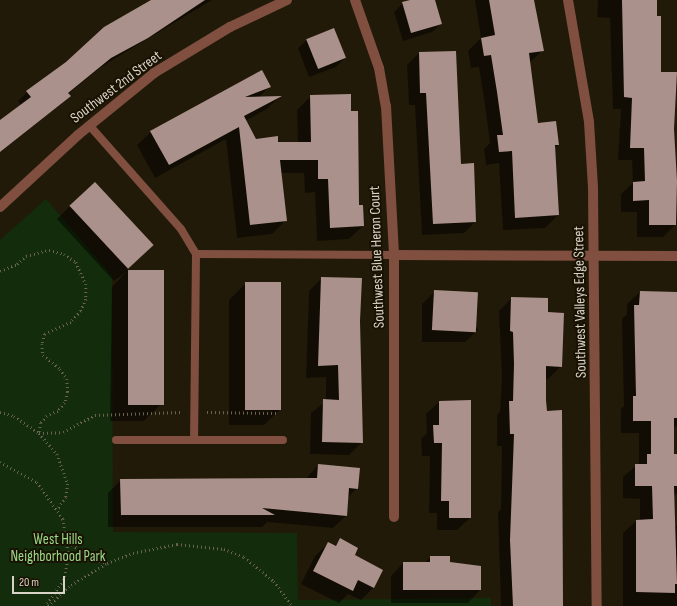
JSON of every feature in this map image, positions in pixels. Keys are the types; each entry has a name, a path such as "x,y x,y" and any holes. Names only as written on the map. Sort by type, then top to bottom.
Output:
{"street":[{"name":"Southwest 2nd Street","path":"0,207 89,125 154,73 230,27 287,0"},
{"name":"Southwest Blue Heron Court","path":"355,0 379,68 386,106 394,255 394,517"},
{"name":"Southwest Valleys Edge Street","path":"568,0 589,122 596,256 597,606"},
{"path":"394,255 677,256"}],"lane":[{"path":"89,125 181,229 196,254 194,440"},
{"path":"196,254 394,255"},
{"path":"116,440 282,440"}],"path":[{"path":"0,271 17,264 26,256 49,250 64,254 76,262 86,284 86,299 81,311 71,322 50,330 43,339 43,355 60,369 67,379 68,392 65,403 58,411 47,416 41,423 39,433"},
{"path":"0,412 14,416 39,433 57,454 66,472 68,484 66,498 58,509"},
{"path":"39,433 63,432 95,415 113,412 278,412"},
{"path":"0,462 37,482 58,509 69,541 69,556 64,580 47,606"},
{"path":"69,541 92,559 107,563"},
{"path":"47,606 71,585 107,563 155,547 176,544 224,548 244,556 261,568 292,606"}],"green space":[{"name":"West Hills Neighborhood Park","path":"46,199 112,276 113,532 297,533 298,600 491,598 491,606 0,606 0,240"}],"building":[{"path":"151,0 205,0 148,38 111,58 68,93 71,96 0,152 0,120 31,97 26,91 66,62 104,27"},
{"path":"410,0 435,0 442,24 411,33 402,2"},
{"path":"489,0 534,0 544,51 529,53 538,123 556,121 559,145 555,145 559,215 515,218 512,151 499,152 497,135 503,135 497,92 491,55 484,56 481,38 495,35"},
{"path":"622,0 657,0 657,16 661,16 661,72 677,72 674,129 677,181 676,225 649,225 649,200 633,201 633,182 645,181 644,148 630,148 632,98 624,97"},
{"path":"334,28 346,58 318,69 306,39"},
{"path":"456,51 461,164 474,163 476,222 433,224 426,93 420,93 419,52"},
{"path":"262,70 271,87 245,97 282,96 244,116 256,139 278,136 278,142 311,142 310,95 351,94 351,111 358,111 359,205 363,205 364,226 330,228 328,179 318,179 318,160 280,160 287,221 250,225 239,127 169,165 150,131"},
{"path":"95,182 154,245 128,269 69,206"},
{"path":"128,270 164,270 164,405 128,405"},
{"path":"321,277 362,278 360,321 363,443 322,442 323,399 339,400 338,365 318,366"},
{"path":"245,282 281,282 281,410 245,410"},
{"path":"434,290 478,292 476,332 432,330"},
{"path":"640,291 677,292 677,418 674,418 674,454 677,454 677,486 674,486 677,584 675,584 675,593 636,592 636,520 653,519 652,486 635,486 635,464 647,464 647,454 651,454 651,421 633,421 633,396 636,396 634,305 639,305"},
{"path":"511,297 548,298 548,312 564,313 562,367 546,366 547,411 562,410 563,606 513,606 510,540 514,434 510,434 509,401 513,401 514,364 513,332 510,331"},
{"path":"471,400 471,518 449,518 449,501 441,501 442,443 434,443 433,425 439,425 439,401"},
{"path":"318,464 360,468 358,489 349,488 347,516 262,508 275,515 121,515 120,479 317,478"},
{"path":"340,538 358,548 355,555 383,570 374,588 358,580 353,591 313,571 328,542 336,546"},
{"path":"430,556 450,556 450,562 481,566 481,590 403,590 403,562 430,562"}]}
